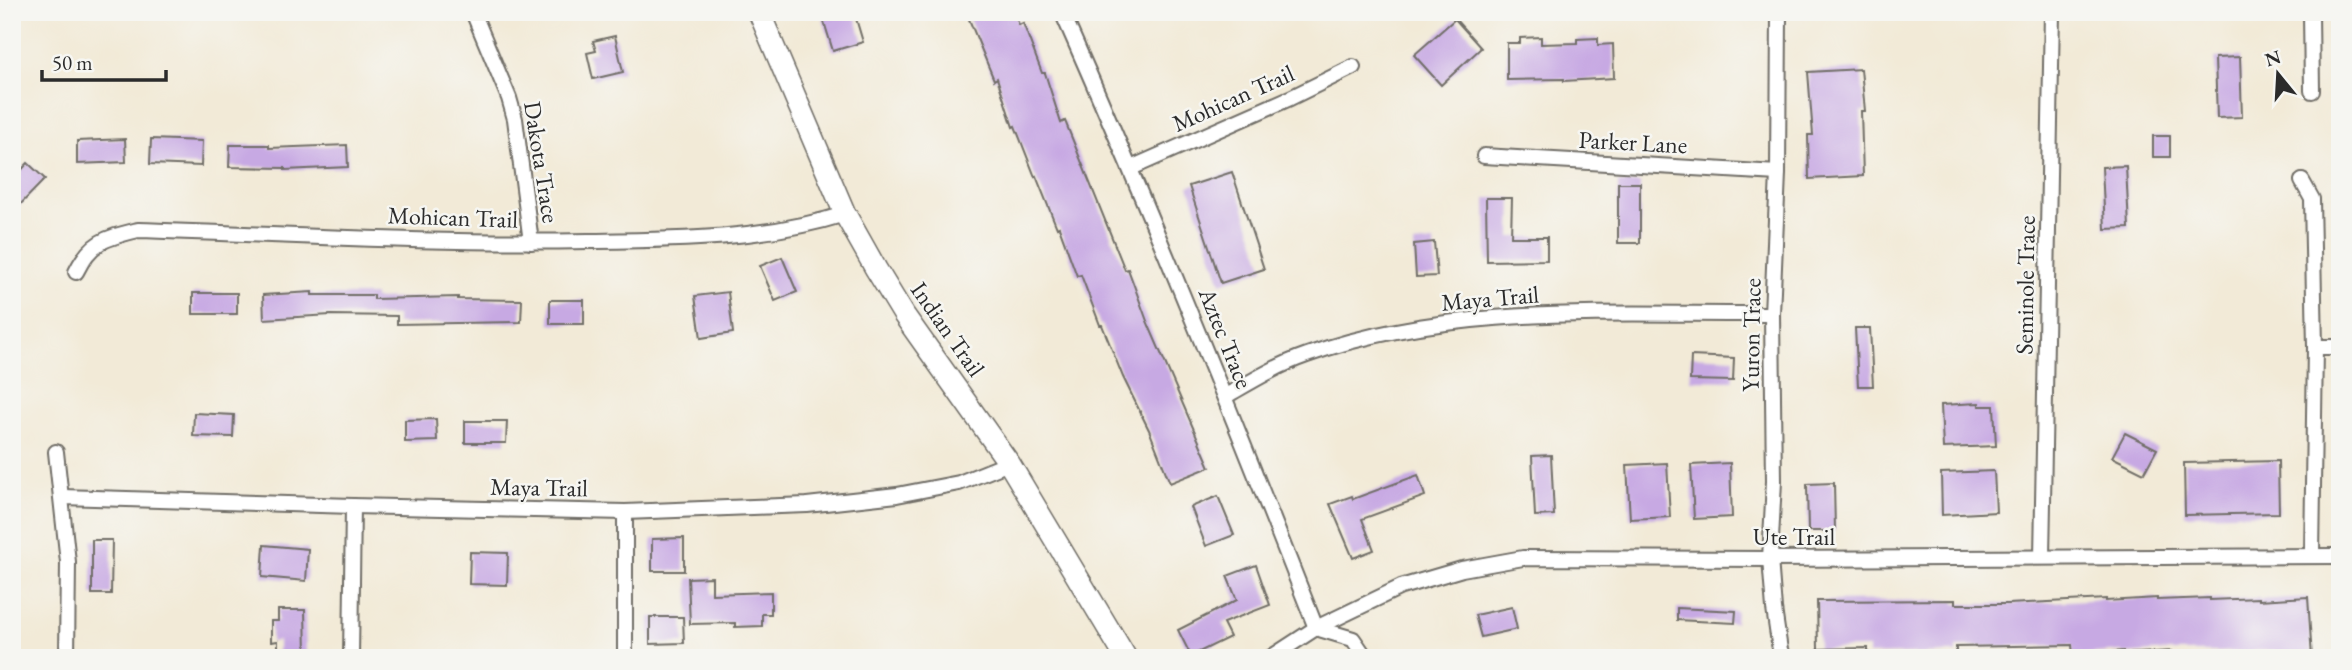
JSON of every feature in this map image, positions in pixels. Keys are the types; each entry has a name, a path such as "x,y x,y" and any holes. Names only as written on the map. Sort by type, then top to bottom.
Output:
{"street":[{"name":"Dakota Trace","path":"473,12 509,98 531,242"},
{"name":"Indian Trail","path":"759,12 845,214 904,315 1009,463 1126,658"},
{"name":"Aztec Trace","path":"1062,12 1131,168 1226,396 1316,628"},
{"name":"Yuron Trace","path":"1779,12 1778,173 1772,314 1774,481 1770,559 1774,609 1780,650 1784,658"},
{"name":"Seminole Trace","path":"2042,557 2052,12"},
{"path":"2311,12 2312,91"},
{"name":"Mohican Trail","path":"1131,168 1290,98 1353,67"},
{"name":"Parker Lane","path":"1484,156 1778,173"},
{"path":"2302,181 2312,199 2315,347 2312,556"},
{"name":"Mohican Trail","path":"76,272 84,255 97,243 138,230 531,242 682,240 735,236 813,224 845,214"},
{"name":"Maya Trail","path":"1226,396 1305,355 1402,331 1469,320 1539,316 1772,314"},
{"path":"2315,347 2340,347"},
{"path":"56,452 68,562 67,658"},
{"name":"Maya Trail","path":"62,497 625,512 807,505 897,495 959,483 1009,463"},
{"path":"351,658 353,506"},
{"path":"625,512 625,658"},
{"name":"Ute Trail","path":"1270,658 1316,628 1401,587 1462,569 1523,558 2340,556"},
{"path":"1316,628 1353,639 1366,658"}],"building":[{"path":"821,12 854,12 863,42 833,51"},
{"path":"966,12 1014,12 1019,25 1023,23 1042,73 1045,73 1061,123 1065,121 1125,270 1128,269 1147,321 1210,467 1170,483 1149,430 1100,325 1081,275 1077,276 1059,227 1057,228 1015,126 1013,127 997,78 994,80"},
{"path":"1455,19 1481,48 1441,85 1414,55"},
{"path":"615,36 623,72 593,79 587,53 596,51 593,41"},
{"path":"1541,37 1541,44 1577,43 1577,39 1598,38 1598,45 1613,44 1614,78 1507,80 1507,43 1520,43 1520,38"},
{"path":"2240,57 2242,117 2217,118 2215,58"},
{"path":"1861,69 1865,111 1861,111 1863,176 1809,179 1808,135 1813,135 1808,72"},
{"path":"2153,136 2170,136 2170,157 2153,157"},
{"path":"125,139 126,162 77,164 77,141"},
{"path":"151,139 202,141 201,166 150,164"},
{"path":"230,145 269,145 269,148 347,145 348,167 285,170 229,167"},
{"path":"28,163 45,179 12,213 12,180"},
{"path":"2126,166 2129,228 2105,229 2102,167"},
{"path":"1232,172 1264,269 1221,283 1189,186"},
{"path":"1618,183 1640,183 1640,243 1618,243"},
{"path":"1486,198 1512,198 1511,237 1547,237 1547,260 1487,261"},
{"path":"1434,242 1437,276 1416,277 1414,244"},
{"path":"782,257 797,292 775,301 760,266"},
{"path":"312,292 312,295 374,295 374,299 458,297 522,300 521,322 397,324 397,316 331,315 264,319 263,295"},
{"path":"728,292 733,333 701,338 695,296"},
{"path":"193,293 237,293 237,314 193,314"},
{"path":"550,300 584,300 584,324 550,324"},
{"path":"1855,328 1870,328 1873,386 1858,386"},
{"path":"1691,356 1734,358 1733,381 1690,380"},
{"path":"1979,403 1979,406 1994,406 1996,446 1943,448 1941,405"},
{"path":"194,413 234,415 233,437 193,436"},
{"path":"436,419 437,441 405,442 405,420"},
{"path":"465,421 507,421 506,443 465,443"},
{"path":"2125,433 2157,449 2144,473 2112,457"},
{"path":"1551,455 1554,515 1535,516 1532,456"},
{"path":"2278,461 2279,513 2185,515 2184,463"},
{"path":"1667,463 1670,517 1630,519 1627,465"},
{"path":"1730,463 1732,517 1694,519 1691,465"},
{"path":"1994,471 1996,512 1942,515 1941,473"},
{"path":"1418,475 1425,496 1362,519 1374,550 1353,558 1330,504 1352,496 1353,499"},
{"path":"1834,483 1835,531 1808,531 1807,484"},
{"path":"1218,496 1234,535 1206,546 1191,507"},
{"path":"684,538 684,571 652,571 652,539"},
{"path":"92,540 112,540 111,594 92,594"},
{"path":"264,545 308,549 306,581 262,577"},
{"path":"470,552 508,553 507,585 469,584"},
{"path":"1256,565 1270,605 1223,623 1230,637 1191,656 1178,630 1237,600 1227,576"},
{"path":"712,577 712,594 771,592 771,614 762,614 762,626 735,627 735,623 690,624 688,578"},
{"path":"2308,597 2312,658 2275,658 2275,650 2123,654 2123,651 2073,655 2072,645 1956,647 1956,653 1868,655 1868,648 1818,649 1817,601 1955,600 1955,604 2008,604 2106,599 2259,600"},
{"path":"1512,607 1517,629 1481,637 1475,615"},
{"path":"1677,608 1736,611 1735,623 1677,620"},
{"path":"278,610 305,610 306,654 278,654 278,641 271,642 271,621 278,621"},
{"path":"650,617 683,617 684,643 650,644"}]}
